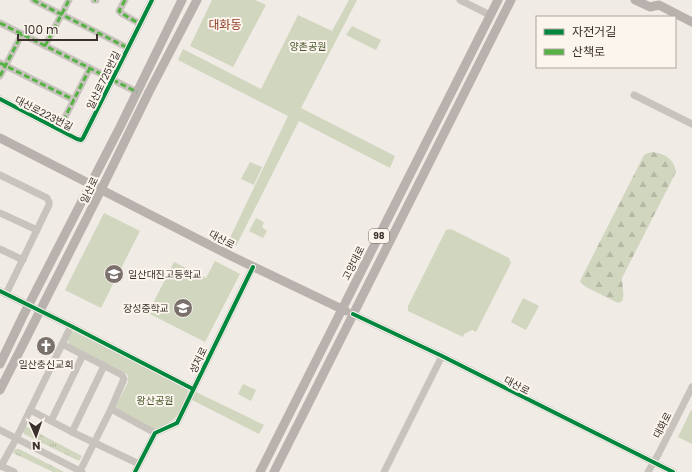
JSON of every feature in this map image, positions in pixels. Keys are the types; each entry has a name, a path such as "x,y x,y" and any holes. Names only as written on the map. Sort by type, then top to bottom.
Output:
{"main road":[{"name":"일산로","path":"0,364 182,0"},
{"name":"일산로","path":"0,390 41,311 149,92 197,0"},
{"name":"고양대로","path":"260,472 498,0"},
{"name":"98","path":"274,472 511,0"},
{"path":"635,0 650,7 658,3 692,22"},
{"name":"대산로","path":"0,138 253,267 353,314"}],"street":[{"path":"33,0 128,48"},
{"path":"46,46 69,0"},
{"path":"125,0 119,11 120,14 139,26"},
{"name":"일산로725번길","path":"81,140 152,0"},
{"path":"460,0 490,15"},
{"name":"일산로725번길","path":"0,23 137,92"},
{"path":"0,76 3,64 22,34"},
{"name":"일산로725번길","path":"3,64 74,100"},
{"name":"일산로725번길","path":"59,129 90,68"},
{"path":"634,95 692,124"},
{"name":"대산로223번길","path":"0,99 81,140"},
{"path":"0,175 47,198 49,202 49,205 23,260 3,293 71,326 193,389"},
{"path":"0,213 37,230"},
{"path":"0,249 23,260"},
{"name":"성저로","path":"155,433 177,423 253,267"},
{"name":"대산로","path":"353,314 442,356 673,472"},
{"path":"14,472 0,466 16,439 71,326"},
{"path":"0,430 81,471 94,442 112,409 124,379 122,375 62,344"},
{"path":"51,421 83,356"},
{"path":"384,472 442,356"},
{"path":"72,432 104,366"},
{"name":"대화로","path":"648,472 692,387"},
{"path":"112,409 155,433 135,472"},
{"path":"30,410 139,464"}],"green space":[{"path":"212,0 255,0 266,5 233,67 190,46"},
{"name":"양촌공원","path":"349,0 357,0 301,108 395,156 390,168 299,121 236,246 228,242 288,116 178,60 183,49 261,89 298,15 332,31"},
{"path":"352,26 381,40 376,50 346,35"},
{"path":"653,152 662,154 669,158 675,167 676,172 622,278 623,299 618,303 586,287 580,281 644,155"},
{"path":"250,162 262,167 254,185 241,179"},
{"path":"104,213 140,231 101,308 65,290"},
{"path":"256,218 264,222 262,227 267,231 263,238 249,231"},
{"path":"451,229 509,258 511,263 476,332 472,330 464,334 463,337 408,311 408,306 446,230"},
{"path":"215,261 240,274 205,342 148,313 174,262 206,278"},
{"path":"523,298 539,306 526,330 511,322"},
{"name":"왕산공원","path":"71,332 74,332 186,386 188,391 182,407 173,420 159,428 154,429 115,408 128,382 127,374 70,346 68,341"},
{"path":"243,384 256,390 251,401 238,394"},
{"path":"196,392 264,425 259,434 192,400"},
{"path":"691,410 692,411 692,444 678,437"},
{"path":"25,426 82,456 79,461 24,434 23,431"},
{"path":"15,449 19,449 64,472 53,472 13,453"}],"marked path":[{"path":"33,0 128,48"},
{"path":"45,46 69,0"},
{"path":"125,0 119,11 140,24"},
{"path":"0,23 137,92"},
{"path":"0,76 22,34"},
{"path":"0,63 74,100"},
{"path":"59,129 90,68"}],"cycle path":[{"path":"0,99 81,140 152,0"},
{"path":"135,472 155,433 177,423 253,267"},
{"path":"0,291 193,389"},
{"path":"353,314 442,356 673,472"}],"place":[{"name":"일산대진고등학교","path":"114,274"},
{"name":"장성중학교","path":"183,308"},
{"name":"일산충신교회","path":"46,346"}],"district":[{"name":"대화동","path":"225,25"}]}
